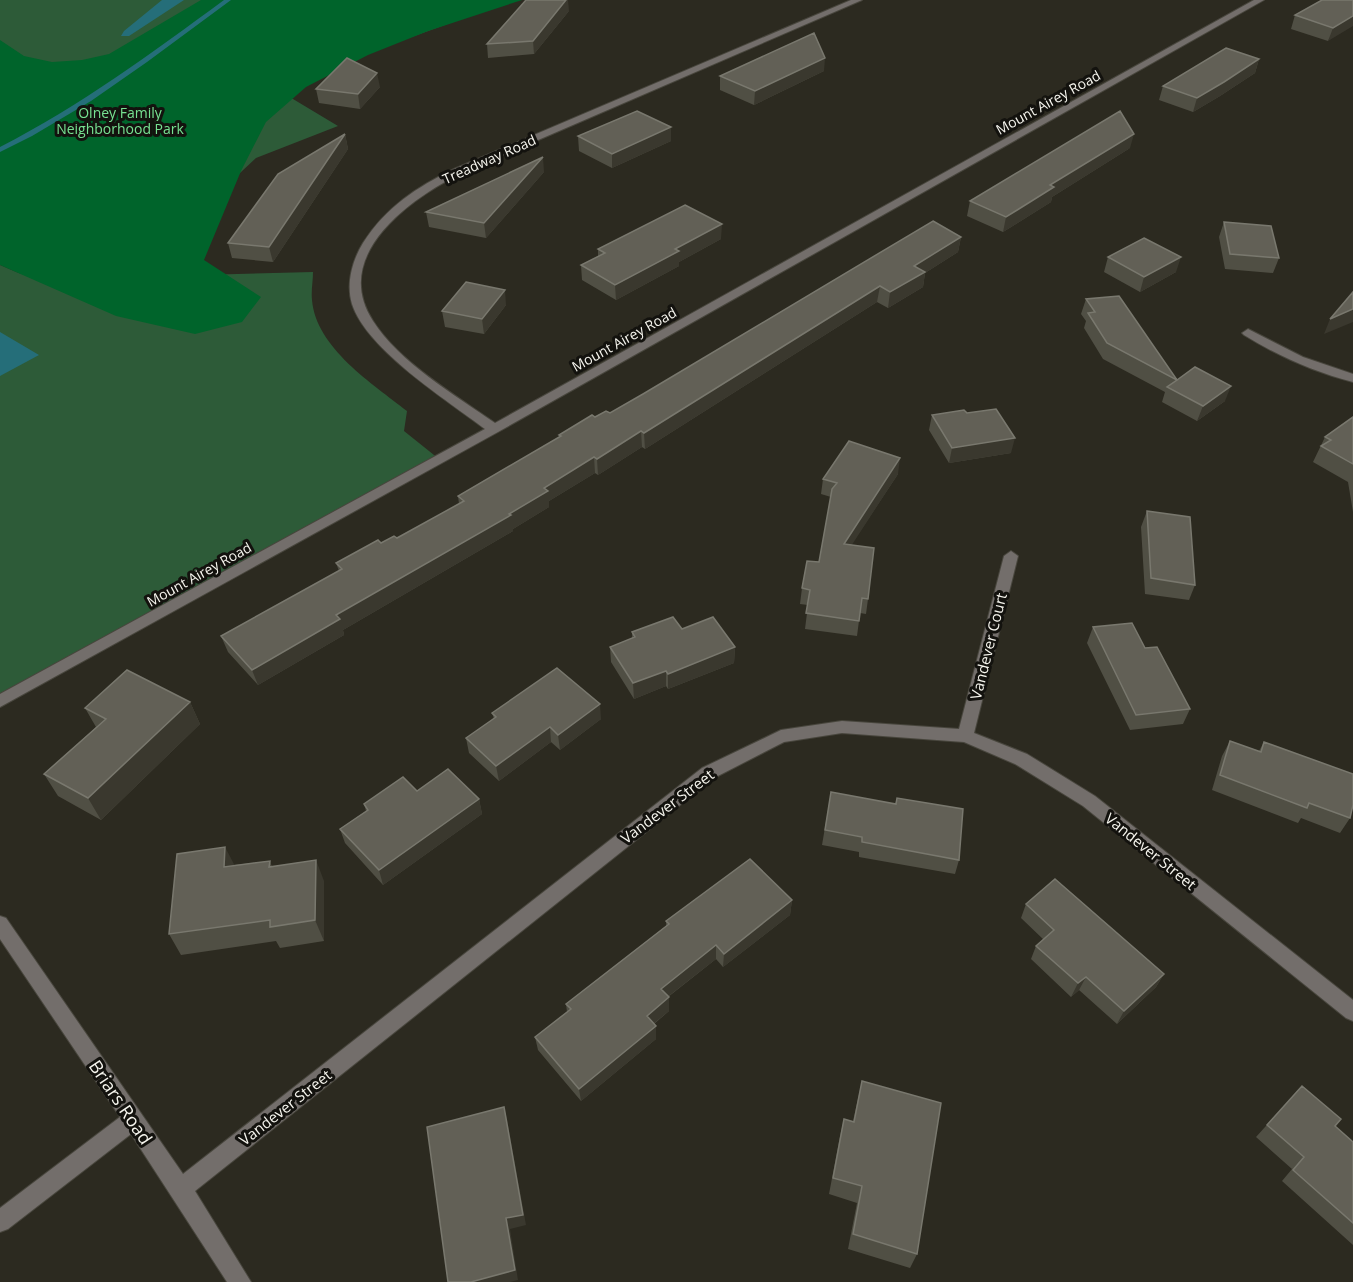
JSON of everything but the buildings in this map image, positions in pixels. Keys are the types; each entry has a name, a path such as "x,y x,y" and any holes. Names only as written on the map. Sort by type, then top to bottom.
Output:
{"street":[{"name":"Treadway Road","path":"494,429 411,366 366,321 357,302 354,281 365,245 378,228 400,206 419,192 458,171 858,0"},
{"name":"Mount Airey Road","path":"0,700 494,429 1260,0"},
{"path":"1248,333 1275,350 1321,370 1353,378"},
{"name":"Vandever Court","path":"965,736 1011,556"},
{"name":"Vandever Street","path":"181,1189 708,773 781,736 842,727 965,736 1021,759 1089,801 1351,1007"},
{"name":"Briars Road","path":"0,924 181,1189 240,1282"},
{"path":"0,1221 133,1120"}],"green space":[{"name":"Olney Family Neighborhood Park","path":"0,0 514,0 273,87 338,126 256,158 180,229 163,276 313,272 312,300 316,317 324,334 335,349 363,377 407,411 404,431 439,459 0,701 0,265 21,274 0,261"},
{"path":"201,0 522,0 428,31 368,55 306,87 266,122 241,171 204,260 261,297 242,322 195,334 116,316 0,265 0,40 24,56 52,62 82,60 109,54"}],"water":[{"path":"162,0 184,0 129,36 121,36 124,31"},
{"path":"0,332 39,355 0,376"}],"waterway":[{"path":"0,150 88,99 145,61 228,0"}]}
